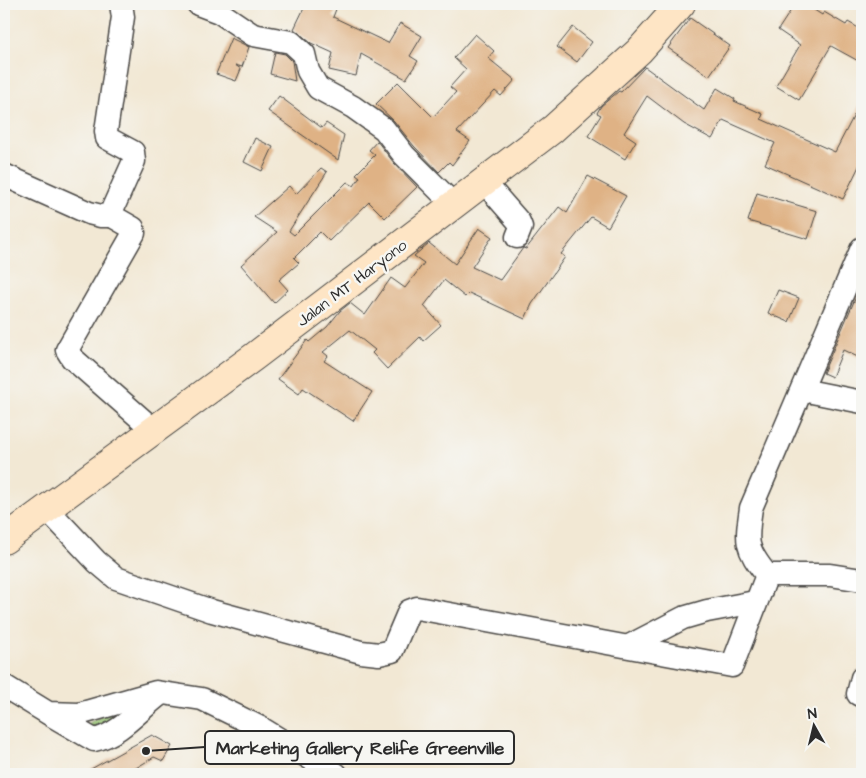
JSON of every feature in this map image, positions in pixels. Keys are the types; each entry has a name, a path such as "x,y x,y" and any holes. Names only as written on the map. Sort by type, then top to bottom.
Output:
{"main road":[{"name":"Jalan MT Haryono","path":"4,540 155,431 485,183 553,129 639,51 681,4"}],"street":[{"path":"112,216 114,203 134,161 133,152 107,138 106,131 123,17 121,4"},
{"path":"198,4 219,12 253,35 291,42 304,54 308,71 318,88 353,107 384,129 404,155 455,206"},
{"path":"4,175 89,213 112,216 128,223 133,228 134,233 67,350 72,358 155,431"},
{"path":"485,183 519,222 521,227 517,237"},
{"path":"767,575 750,553 748,527 751,508 862,248"},
{"path":"802,390 862,402"},
{"path":"47,509 96,562 116,578 212,611 361,652 379,654 392,651 409,611 417,608 732,666 755,602 767,575"},
{"path":"767,575 830,575 862,580"},
{"path":"629,646 683,618 707,611 755,602"},
{"path":"862,678 858,694 862,696"},
{"path":"4,686 94,740 104,738 118,729 162,693"},
{"path":"48,713 80,714 156,692 202,699 259,727 336,774"}],"green space":[{"path":"115,708 125,712 90,731 89,723"}],"building":[{"path":"306,4 338,4 333,17 388,43 400,23 422,36 410,56 418,61 406,79 361,54 356,76 329,70 333,53 311,43 294,29"},
{"path":"795,4 805,4 822,15 824,12 846,25 848,22 862,30 862,63 831,46 799,100 776,86 800,45 778,30"},
{"path":"690,18 730,46 709,76 668,48"},
{"path":"573,27 592,42 577,62 557,47"},
{"path":"475,34 494,51 488,58 515,80 501,96 495,91 457,132 470,141 452,165 449,162 439,172 414,146 394,121 376,104 398,82 433,117 456,92 450,87 466,69 454,58"},
{"path":"231,38 249,47 242,67 235,65 241,69 236,81 216,74"},
{"path":"275,52 285,54 292,61 295,81 270,74"},
{"path":"645,67 704,110 717,88 735,99 734,101 763,114 761,119 835,152 862,100 862,160 843,199 765,164 775,143 723,120 712,139 684,124 647,96 624,133 636,141 625,159 588,136 601,115 597,113 601,106 619,91 621,92"},
{"path":"279,96 322,128 326,123 344,135 338,160 268,111"},
{"path":"255,138 273,147 262,171 244,162"},
{"path":"377,141 394,163 417,187 385,218 369,202 329,241 320,232 294,258 299,263 279,280 288,290 274,303 241,265 277,232 254,217 289,186 296,194 321,168 327,172 289,231 294,235 347,182 354,186 360,177 356,174 375,155 369,150"},
{"path":"588,176 626,196 608,227 591,217 561,254 565,257 532,304 525,319 469,293 465,297 444,280 424,306 441,325 423,341 420,337 387,369 372,353 375,350 350,330 323,352 328,356 324,361 372,392 353,421 303,388 299,394 278,379 307,340 309,342 327,327 340,311 350,303 365,315 391,278 405,288 424,263 414,256 429,243 455,264 479,228 492,237 472,267 500,280 523,248 526,249 559,207 567,213"},
{"path":"757,193 817,211 808,239 748,221"},
{"path":"862,283 862,359 843,350 832,377 823,373"},
{"path":"778,290 799,298 789,322 768,313"},
{"path":"152,735 172,746 163,761 154,757 126,774 82,774"}],"place":[{"name":"Marketing Gallery Relife Greenville","path":"146,751"}]}
